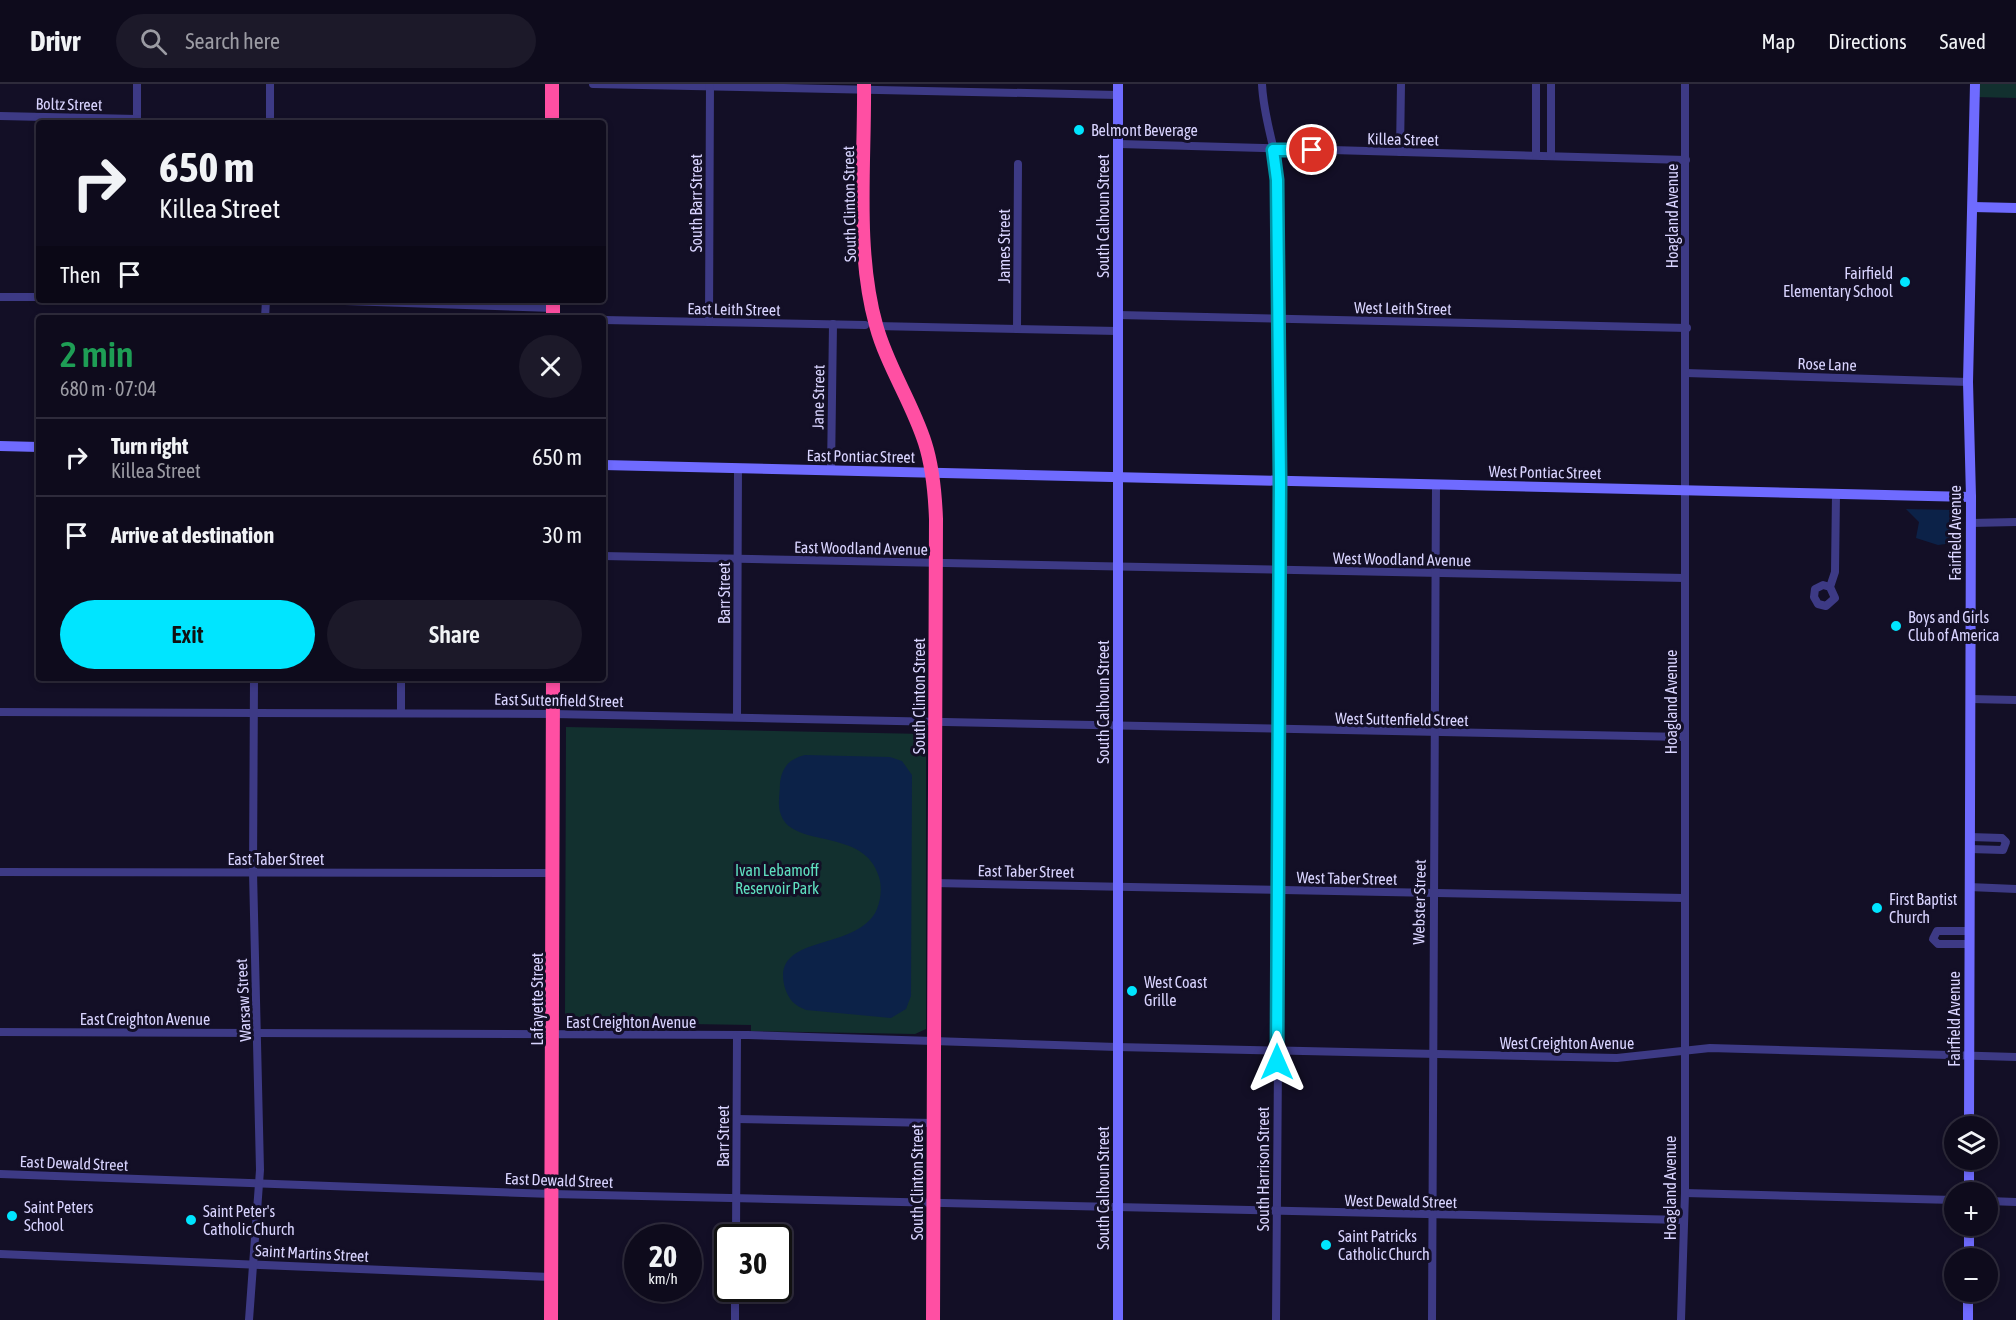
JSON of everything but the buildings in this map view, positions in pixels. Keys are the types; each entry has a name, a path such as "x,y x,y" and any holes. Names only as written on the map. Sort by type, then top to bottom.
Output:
{"highway":[{"path":"552,84 552,120"},
{"name":"South Clinton Street","path":"864,86 866,271 870,325 918,424 932,472 936,519 934,883 936,1043 933,1123 933,1320"},
{"name":"Lafayette Street","path":"551,1320 554,1035 553,681"}],"street":[{"path":"137,84 138,120"},
{"path":"270,84 270,120"},
{"path":"593,84 1118,89"},
{"name":"South Harrison Street","path":"1262,84 1267,128 1277,180 1280,480 1276,1320"},
{"path":"1400,152 1401,84"},
{"path":"1536,84 1536,155"},
{"path":"1551,84 1551,156"},
{"name":"Hoagland Avenue","path":"1681,1320 1685,1193 1683,1053 1687,328 1685,84"},
{"name":"Fairfield Avenue","path":"1970,1116 1971,497 1968,382 1975,84"},
{"name":"South Barr Street","path":"709,322 710,85"},
{"name":"South Calhoun Street","path":"1118,89 1118,1320"},
{"name":"Boltz Street","path":"0,116 110,120"},
{"name":"Killea Street","path":"1119,144 1686,160"},
{"name":"James Street","path":"1017,329 1018,164"},
{"path":"1973,207 2016,208"},
{"path":"0,297 36,297"},
{"path":"394,303 553,309"},
{"name":"West Leith Street","path":"1118,315 1687,328"},
{"name":"East Leith Street","path":"606,320 1118,331"},
{"name":"Jane Street","path":"831,471 833,324"},
{"name":"Rose Lane","path":"1686,373 1968,382"},
{"path":"0,446 36,447"},
{"name":"East Pontiac Street","path":"606,465 1119,476"},
{"name":"Barr Street","path":"737,717 738,468"},
{"name":"West Pontiac Street","path":"1119,476 1971,497"},
{"name":"Webster Street","path":"1432,1320 1436,484"},
{"path":"1830,586 1835,572 1836,494"},
{"path":"1971,523 2016,522"},
{"name":"East Woodland Avenue","path":"606,556 1118,567"},
{"name":"West Woodland Avenue","path":"1118,567 1685,578"},
{"name":"Warsaw Street","path":"249,1320 259,1183 259,1048 255,1033 253,872 254,681"},
{"path":"401,681 401,712"},
{"path":"1971,699 2016,700"},
{"name":"East Suttenfield Street","path":"0,712 401,712 1118,726"},
{"name":"West Suttenfield Street","path":"1118,726 1278,731 1684,737"},
{"path":"1970,837 2002,838 2006,843 2003,850 1970,849"},
{"name":"East Taber Street","path":"0,872 552,873"},
{"name":"East Taber Street","path":"934,883 1117,886"},
{"name":"West Taber Street","path":"1117,886 1684,898"},
{"path":"1969,887 2016,889"},
{"path":"1969,931 1937,931 1934,939 1938,944 1969,944"},
{"name":"East Creighton Avenue","path":"0,1032 737,1036 1117,1047"},
{"name":"Barr Street","path":"736,1224 737,1036"},
{"name":"West Creighton Avenue","path":"1117,1047 1617,1058 1728,1048 2016,1057"},
{"path":"737,1119 933,1123"},
{"name":"East Dewald Street","path":"0,1174 552,1194 1118,1208"},
{"path":"1685,1193 1944,1200"},
{"path":"1998,1201 2016,1202"},
{"name":"West Dewald Street","path":"1118,1208 1684,1220"},
{"name":"Saint Martins Street","path":"0,1254 550,1277"},
{"path":"735,1302 735,1320"},
{"path":"1968,1302 1968,1320"}],"green space":[{"path":"1975,84 2016,84 2016,98 1975,97"},
{"name":"Ivan Lebamoff Reservoir Park","path":"566,727 926,734 926,1029 915,1034 751,1031 751,1025 569,1022 565,1019"}],"water":[{"path":"1906,509 1954,510 1953,543 1938,545 1916,538 1919,522"},
{"path":"805,755 890,757 902,761 912,775 911,996 906,1009 891,1018 806,1010 792,1002 785,988 784,970 790,958 802,950 852,932 867,923 877,909 881,893 879,877 871,861 859,851 845,844 799,832 788,825 781,815 779,799 782,772 791,761"}],"place":[{"name":"Belmont Beverage","path":"1079,130"},
{"name":"Fairfield Elementary School","path":"1905,282"},
{"name":"Boys and Girls Club of America","path":"1896,626"},
{"name":"First Baptist Church","path":"1877,908"},
{"name":"West Coast Grille","path":"1132,991"},
{"name":"Saint Peters School","path":"12,1216"},
{"name":"Saint Peter's Catholic Church","path":"191,1220"},
{"name":"Saint Patricks Catholic Church","path":"1326,1245"}],"route":[{"path":"1277,1062 1280,480 1277,180 1273,150 1312,150"}]}
